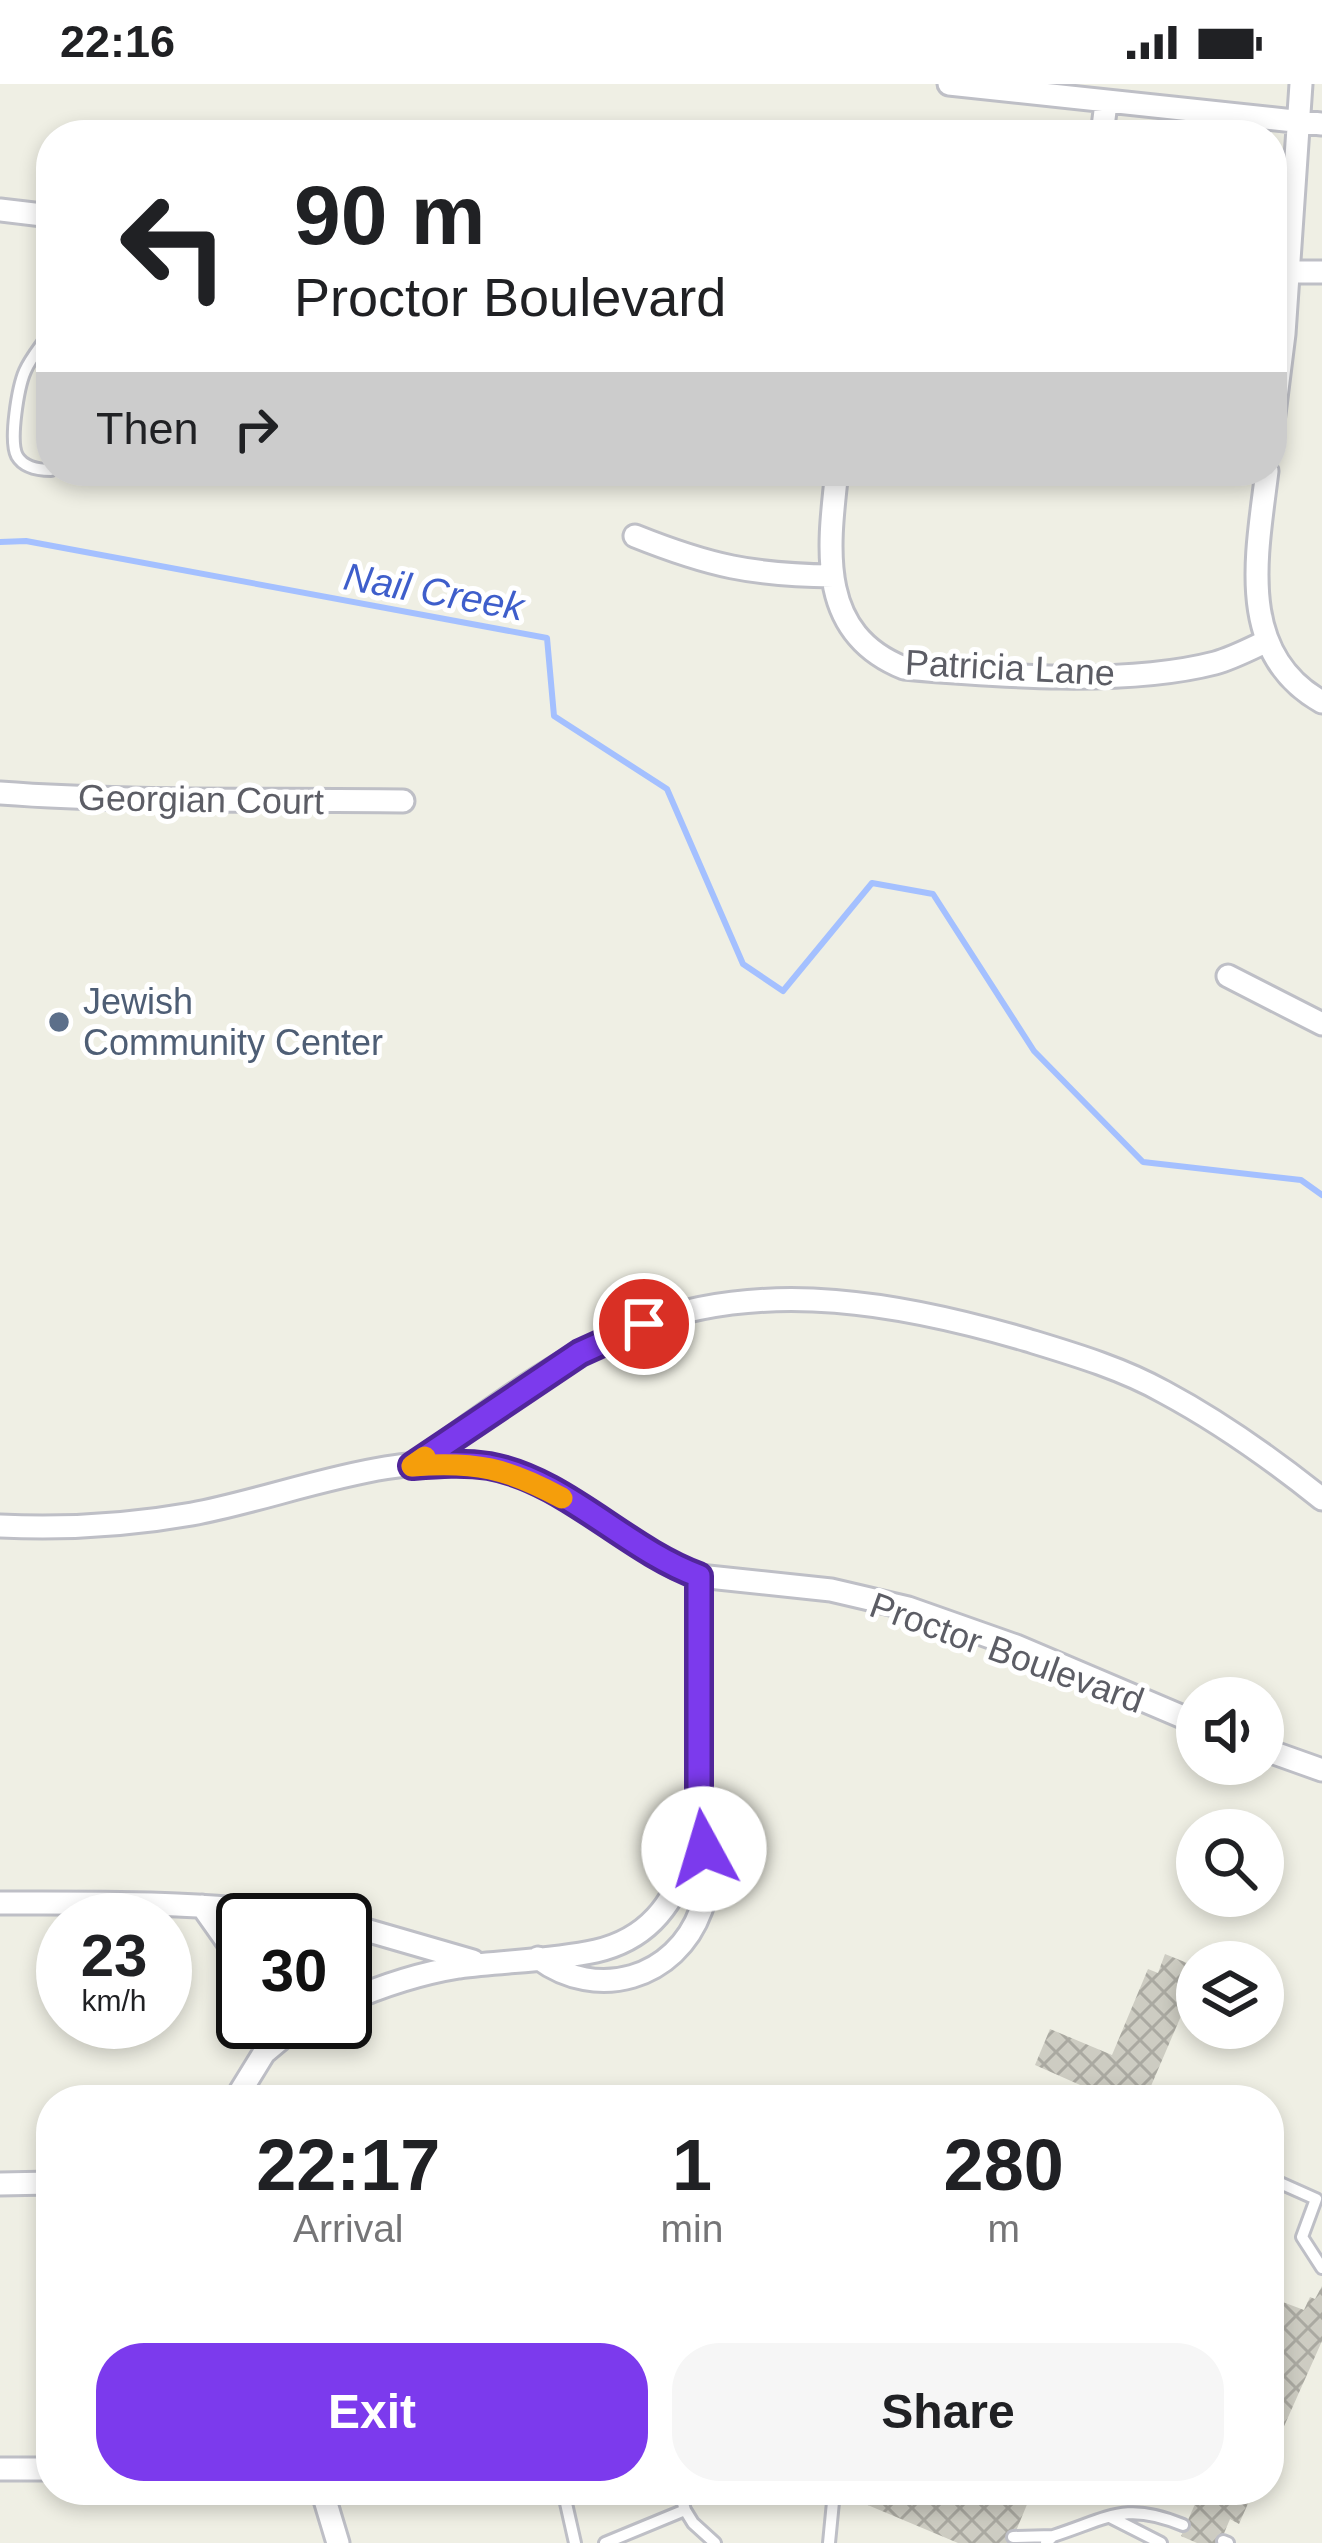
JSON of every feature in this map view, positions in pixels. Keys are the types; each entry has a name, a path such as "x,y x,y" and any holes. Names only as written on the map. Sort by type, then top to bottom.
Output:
{"street":[{"path":"949,84 1278,120"},
{"path":"1287,282 1301,84"},
{"path":"1104,120 1106,103"},
{"path":"1287,121 1322,124"},
{"path":"0,210 36,214"},
{"path":"1288,272 1322,272"},
{"name":"Patricia Lane","path":"836,486 832,577 838,607 846,625 884,660 904,668 1081,675 1169,672 1219,662 1268,641"},
{"path":"1266,486 1255,597 1268,641 1290,678 1322,702"},
{"path":"635,536 724,567 765,575 832,577"},
{"name":"Georgian Court","path":"0,793 116,801 194,797 403,801"},
{"path":"1228,976 1322,1024"},
{"name":"Proctor Boulevard","path":"412,1466 580,1353 644,1324 751,1303 809,1299 948,1317 1083,1357 1160,1389 1220,1424 1322,1499"},
{"name":"Proctor Boulevard","path":"0,1526 44,1528 191,1514 412,1466 455,1462 492,1467 524,1477 642,1550 699,1576 831,1590 908,1608 1016,1646 1176,1714"},
{"path":"372,1994 454,1968 608,1947 651,1925 666,1906 690,1852 699,1809 699,1576"},
{"path":"1284,1756 1322,1769"},
{"path":"538,1958 572,1976 604,1979 650,1972 671,1958 695,1927 709,1884 707,1856 695,1828"},
{"path":"0,1903 216,1907"},
{"path":"202,1906 216,1926"},
{"path":"372,1932 485,1964"},
{"path":"264,2049 264,2054"},
{"path":"244,2085 270,2049"},
{"path":"0,2184 36,2183"},
{"path":"0,2469 36,2469"},
{"path":"327,2505 338,2543"}],"lane":[{"path":"36,353 20,385 14,441 16,455 36,467"},
{"path":"1284,2185 1316,2199"},
{"path":"1322,2185 1302,2237 1322,2268"},
{"path":"566,2505 575,2543"},
{"path":"684,2505 693,2523 715,2543"},
{"path":"830,2543 832,2505"},
{"path":"605,2543 685,2510"},
{"path":"1013,2537 1050,2540 1133,2510 1183,2524"},
{"path":"1110,2517 1161,2543"}],"building":[{"path":"1165,1954 1176,1958 1176,2028 1151,2085 1080,2085 1035,2065 1050,2029 1112,2055 1148,1969 1158,1973"},
{"path":"1322,2286 1322,2341 1284,2426 1284,2303 1304,2310 1310,2297 1315,2299"},
{"path":"868,2505 1027,2505 1011,2543 958,2543"},
{"path":"1195,2505 1247,2505 1239,2524 1230,2519 1220,2543 1197,2543 1181,2536"}],"waterway":[{"name":"Nail Creek","path":"0,542 26,541 547,638 554,716 667,789 743,964 783,991 872,883 933,894 1034,1051 1143,1162 1301,1180 1322,1195"}],"slow traffic":[{"path":"425,1457 412,1466 455,1462 492,1467 524,1477 562,1498"}],"place":[{"name":"Jewish Community Center","path":"59,1022"}],"route":[{"path":"644,1324 580,1353 412,1466 455,1462 524,1477 642,1550 699,1576 699,1809 695,1828 704,1849"}]}
